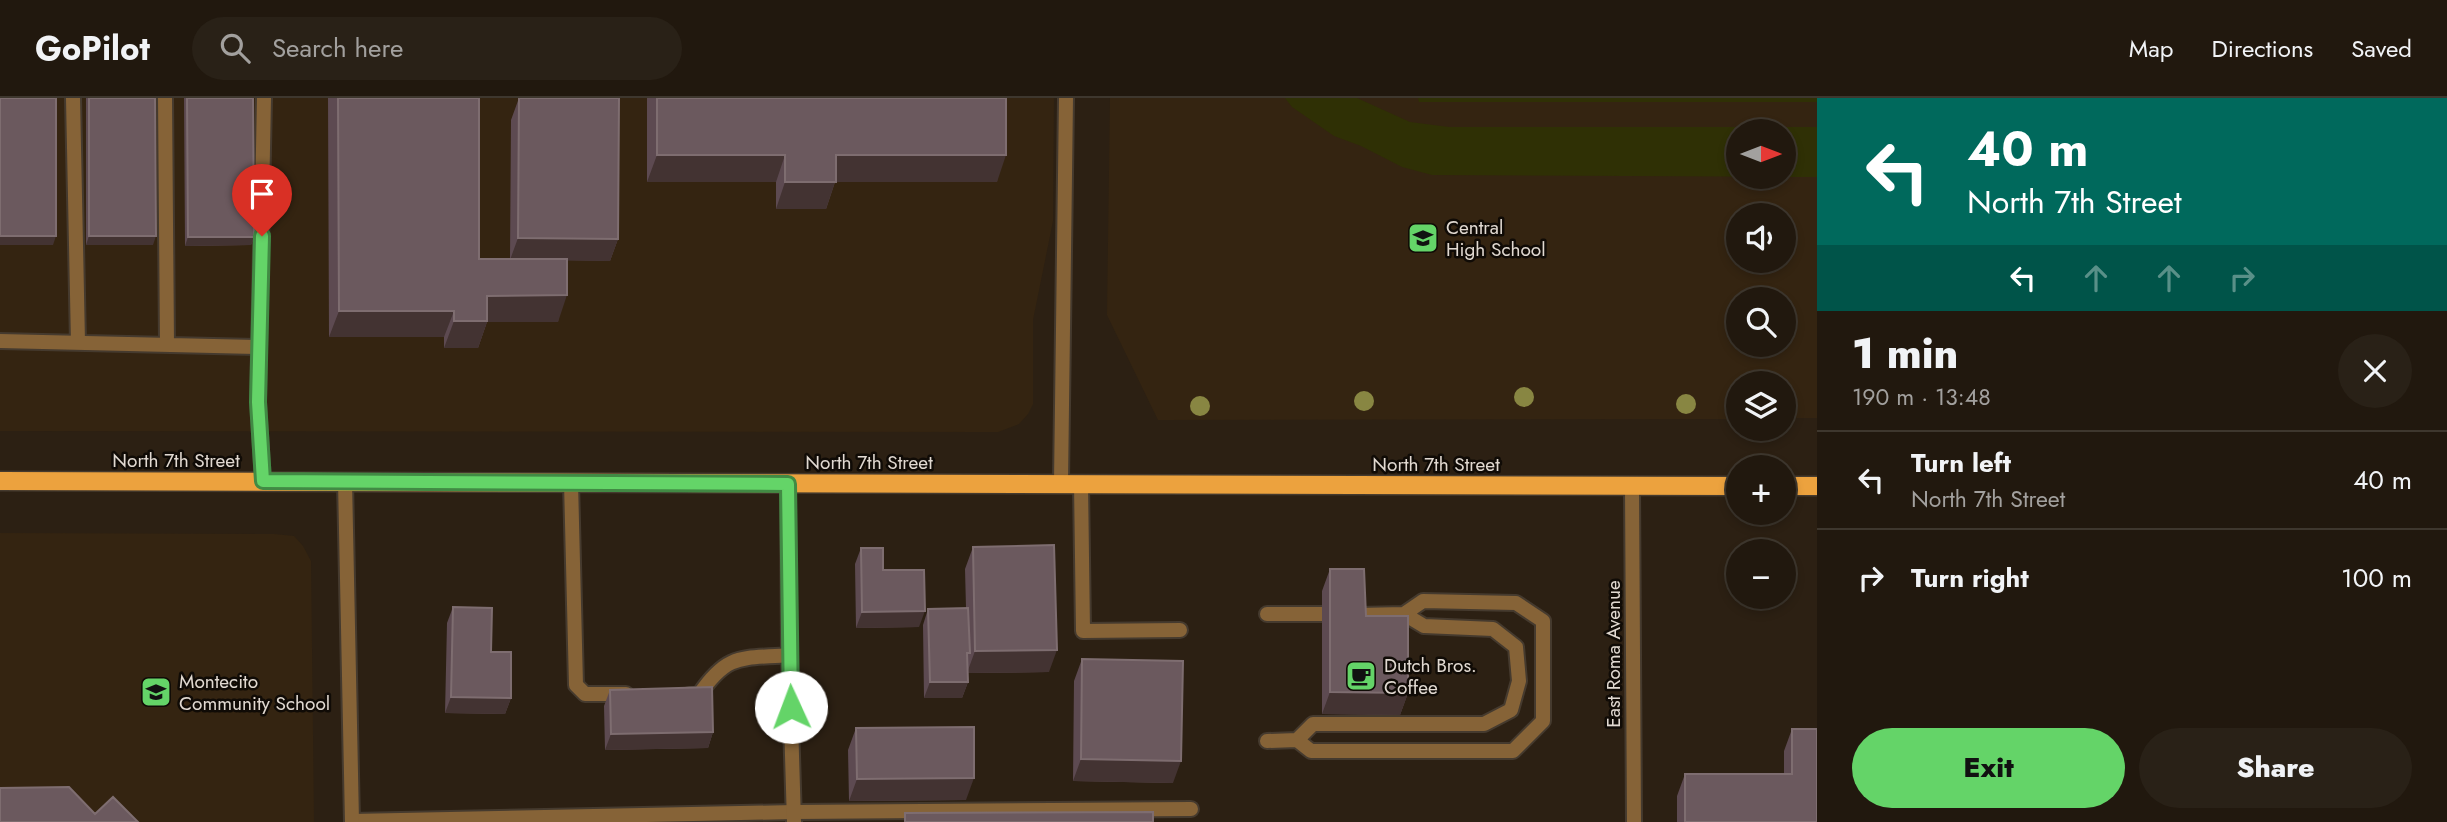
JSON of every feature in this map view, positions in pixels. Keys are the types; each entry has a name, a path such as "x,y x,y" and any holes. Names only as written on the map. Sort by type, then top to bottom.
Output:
{"main road":[{"name":"North 7th Street","path":"0,481 1726,486"},
{"path":"1796,486 1817,486"}],"street":[{"path":"74,98 78,343"},
{"path":"166,98 167,345"},
{"path":"263,481 258,402 264,98"},
{"path":"1061,484 1066,98"},
{"path":"0,341 260,347"},
{"path":"345,481 352,821 794,817 1191,809"},
{"path":"571,482 576,685 585,694 636,694"},
{"path":"788,484 794,817"},
{"path":"1081,484 1083,631 1180,630"},
{"name":"East Roma Avenue","path":"1632,486 1634,822"},
{"path":"1267,741 1297,740 1311,751 1514,751 1543,721 1543,621 1517,603 1423,601 1404,614"},
{"path":"1267,614 1322,614"},
{"path":"1297,740 1313,724 1484,724 1510,710 1520,681 1517,647 1493,629 1424,626 1404,614 1357,615"},
{"path":"674,695 699,695 713,674 735,659 789,655"}],"shaded area":[{"path":"0,98 1054,98 1053,221 1033,320 1033,404 1019,424 998,432 0,431"},
{"name":"Central High School","path":"1110,98 1817,98 1817,418 1796,418 1796,371 1726,371 1726,419 1158,420 1107,315"},
{"path":"1285,98 1357,98 1410,122 1449,127 1726,127 1726,177 1432,175 1402,167 1361,146 1334,136 1292,107"},
{"path":"1418,98 1817,98 1817,102 1419,102"},
{"path":"1796,127 1817,127 1817,177 1796,177"},
{"name":"Montecito Community School","path":"0,533 294,536 311,561 314,822 0,822"}],"building":[{"path":"0,98 56,98 56,236 0,236"},
{"path":"89,98 155,98 156,236 89,236"},
{"path":"187,98 253,98 254,237 188,237"},
{"path":"338,98 479,98 479,259 567,259 567,295 487,296 487,321 454,321 454,311 339,311"},
{"path":"519,98 619,98 618,239 518,238"},
{"path":"657,98 1006,98 1006,155 836,155 836,182 785,182 785,155 657,155"},
{"path":"1054,545 1057,650 975,651 973,547"},
{"path":"861,548 883,548 883,570 924,570 925,611 862,612"},
{"name":"Dutch Bros. Coffee","path":"1330,569 1364,569 1366,616 1408,616 1408,693 1330,692"},
{"path":"453,607 492,608 491,652 511,652 511,698 451,697"},
{"path":"968,608 968,682 930,682 928,609"},
{"path":"1082,659 1183,661 1181,761 1081,759"},
{"path":"712,687 713,732 611,734 610,690"},
{"path":"974,727 974,778 857,779 856,728"},
{"path":"1792,729 1817,729 1817,822 1685,822 1685,774 1792,774"},
{"path":"69,787 95,814 113,797 138,822 0,822 0,788"},
{"path":"1153,812 1153,822 905,822 905,813"}],"place":[{"name":"Central High School","path":"1423,238"},
{"name":"Dutch Bros. Coffee","path":"1361,676"},
{"name":"Montecito Community School","path":"156,692"}],"route":[{"path":"262,236 258,402 263,481 788,484 791,707"}]}
